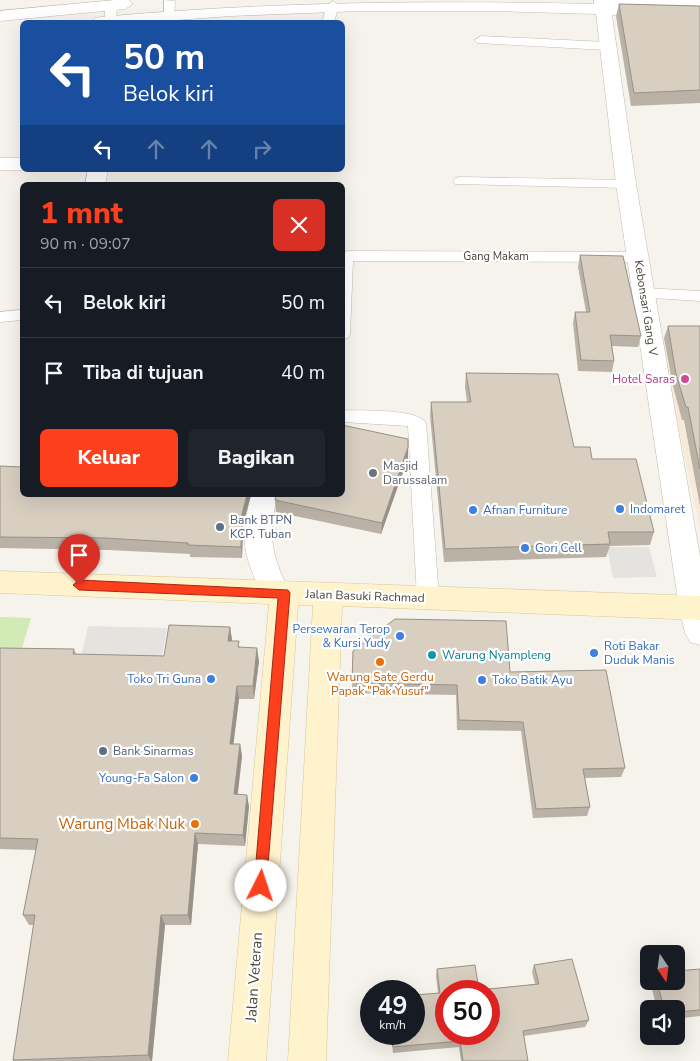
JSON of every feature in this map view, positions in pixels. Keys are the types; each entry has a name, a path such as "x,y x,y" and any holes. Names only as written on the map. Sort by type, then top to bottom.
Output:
{"main road":[{"name":"Jalan Basuki Rachmad","path":"0,582 428,598 698,616"},
{"name":"Jalan Veteran","path":"248,1061 280,593"},
{"path":"307,1061 328,594"}],"street":[{"path":"108,16 130,2 166,14 193,0"},
{"path":"0,16 166,14 338,3 700,4"},
{"path":"601,3 700,13"},
{"name":"Kebonsari Gang V","path":"601,3 643,293 698,616"},
{"path":"0,164 20,164"},
{"path":"263,497 256,524 258,555 280,593"}],"lane":[{"path":"329,20 338,3"},
{"path":"481,40 607,46"},
{"path":"460,181 626,184"},
{"name":"Gang Makam","path":"345,260 348,256 356,255 638,257"},
{"path":"643,293 700,296"},
{"path":"0,317 20,315"},
{"path":"345,416 411,420 417,423 428,598"}],"shaded area":[{"name":"Hotel Saras","path":"659,338 700,338 700,530 695,505"},
{"path":"607,547 649,547 657,577 613,578"},
{"path":"88,626 167,628 160,668 79,667"}],"green space":[{"path":"0,617 31,618 0,721"}],"building":[{"path":"619,4 700,6 700,90 634,93"},
{"path":"580,255 623,256 641,336 610,335 614,361 581,360 575,312 590,312"},
{"name":"Hotel Saras","path":"668,326 700,326 700,469 688,407 686,407 676,374"},
{"path":"466,373 558,374 574,447 590,447 592,459 636,459 654,532 608,532 610,544 445,549 431,402 471,402"},
{"name":"Masjid Darussalam","path":"345,426 408,439 408,447 382,523 275,500 276,497 345,497"},
{"path":"0,466 20,467 20,497 246,497 242,514 241,547 188,545 188,543 105,538 0,537"},
{"path":"395,619 506,621 510,672 606,670 625,768 583,769 590,807 536,809 523,722 459,720 457,685 352,683 353,651"},
{"path":"169,625 230,627 228,641 239,641 238,647 257,648 253,686 237,686 230,744 240,744 234,794 247,795 243,835 195,833 188,915 161,915 148,1055 13,1060 35,915 23,915 38,839 0,838 0,648 74,649 73,654 164,656"},
{"path":"572,959 589,1020 523,1031 528,1061 463,1061 461,1045 500,1045 500,988 539,984 534,965"},
{"path":"475,965 477,980 438,980 437,969"},
{"path":"700,969 700,1010 685,1011 685,1000 662,1000 659,990 685,990 685,970"},
{"path":"435,993 435,1043 425,1044 425,994"},
{"path":"393,1045 415,1045 393,1047"}],"place":[{"name":"Hotel Saras","path":"685,379"},
{"name":"Masjid Darussalam","path":"373,473"},
{"name":"Indomaret","path":"620,509"},
{"name":"Afnan Furniture","path":"473,510"},
{"name":"Bank BTPN KCP. Tuban","path":"220,527"},
{"name":"Gori Cell","path":"525,548"},
{"name":"Persewaran Terop & Kursi Yudy","path":"400,636"},
{"name":"Roti Bakar Duduk Manis","path":"594,653"},
{"name":"Warung Nyampleng","path":"432,655"},
{"name":"Warung Sate Gerdu Papak \"Pak Yusuf\"","path":"380,662"},
{"name":"Toko Tri Guna","path":"211,679"},
{"name":"Toko Batik Ayu","path":"482,680"},
{"name":"Bank Sinarmas","path":"103,751"},
{"name":"Young-Fa Salon","path":"194,778"},
{"name":"Warung Mbak Nuk","path":"195,824"}],"route":[{"path":"79,585 284,593 261,886"}]}
